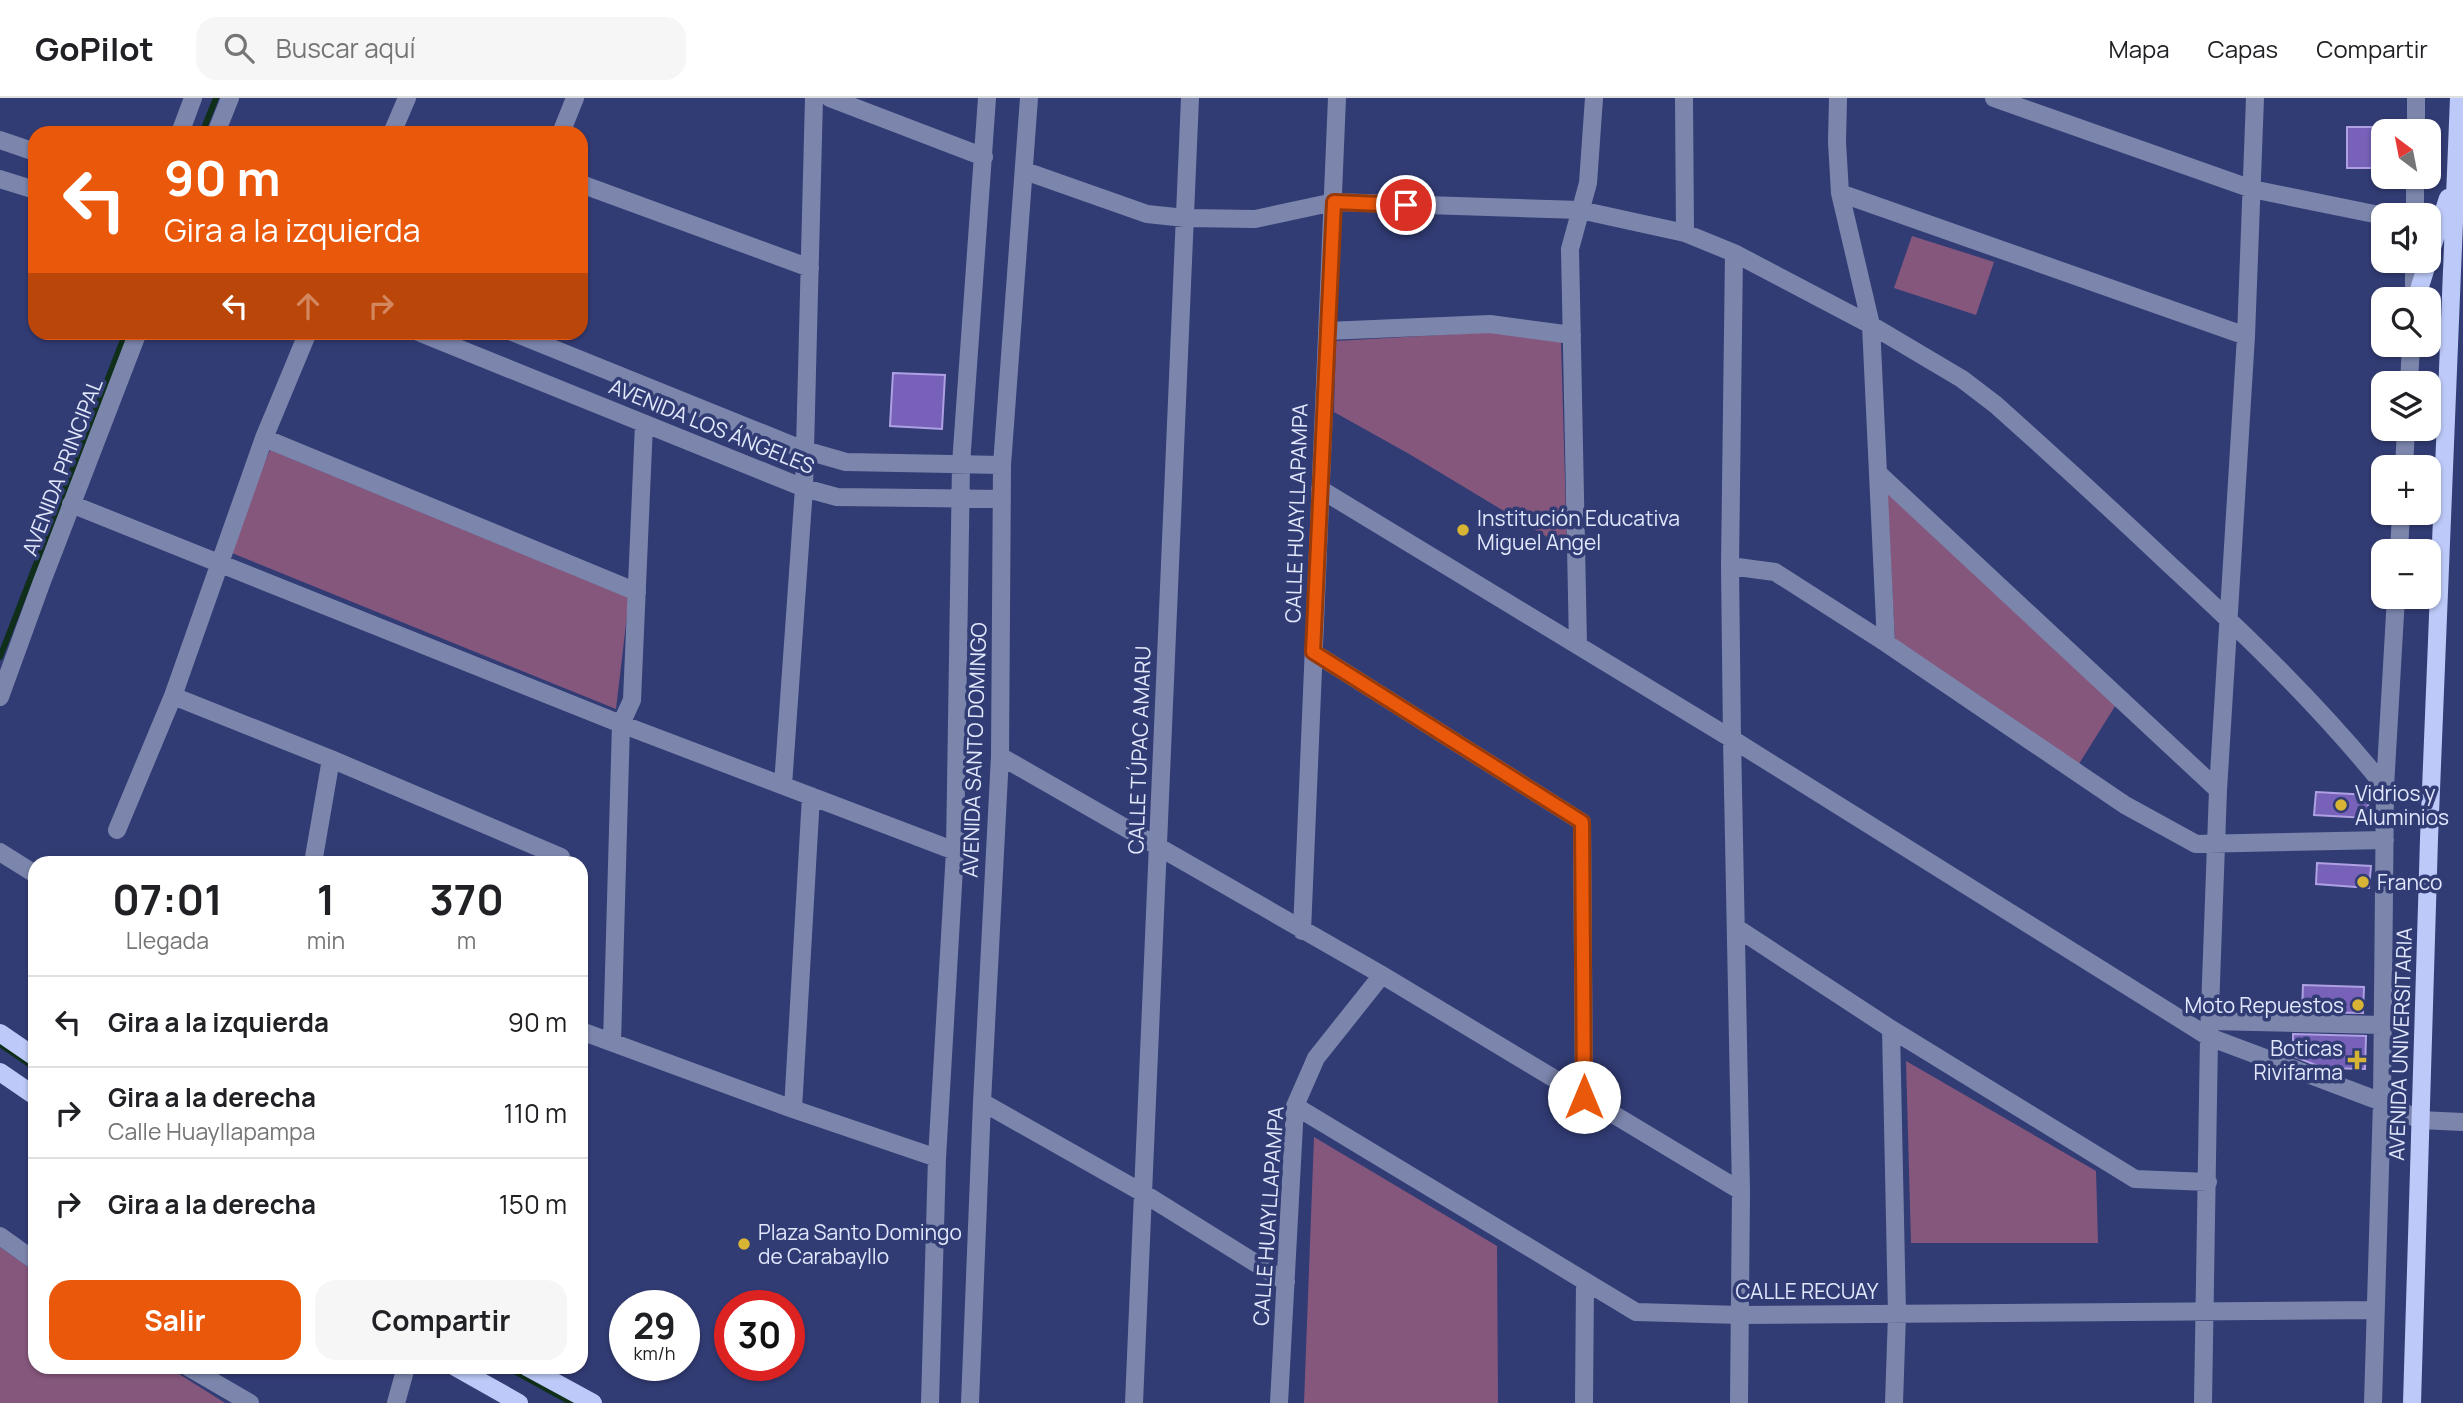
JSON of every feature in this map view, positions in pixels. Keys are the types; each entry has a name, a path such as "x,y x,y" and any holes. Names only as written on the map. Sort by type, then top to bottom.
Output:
{"main road":[{"name":"AVENIDA UNIVERSITARIA","path":"2412,1403 2420,1120 2459,98"},
{"path":"2441,218 2455,174"},
{"path":"0,1033 28,1052"},
{"path":"0,1072 28,1091"},
{"path":"467,1374 519,1403"},
{"path":"540,1374 593,1403"}],"street":[{"path":"183,126 193,98"},
{"path":"219,126 230,98"},
{"path":"395,126 407,98"},
{"path":"564,126 575,98"},
{"path":"783,785 804,488 814,98"},
{"path":"830,98 984,157"},
{"name":"AVENIDA SANTO DOMINGO","path":"930,1403 937,1158 955,851 961,464 987,98"},
{"name":"AVENIDA SANTO DOMINGO","path":"970,1403 1000,756 1002,465 1029,98"},
{"name":"CALLE TÚPAC AMARU","path":"1134,1403 1190,98"},
{"name":"CALLE HUAYLLAPAMPA","path":"1302,930 1337,98"},
{"path":"1578,645 1570,249 1588,183 1594,98"},
{"path":"1684,98 1685,233"},
{"path":"1838,98 1840,193 1871,326 1886,643"},
{"path":"1994,98 2252,189 2371,213"},
{"path":"2203,1403 2209,1029 2218,790 2246,336 2255,98"},
{"path":"2416,98 2416,119"},
{"path":"0,141 28,150"},
{"path":"1025,171 1147,214 1185,218 1255,219 1334,202 1580,210 1685,233 1734,253 1871,326 1962,379 1996,405 2230,620 2303,694 2385,787"},
{"path":"0,179 28,188"},
{"path":"588,187 810,268"},
{"path":"1840,193 2246,336"},
{"path":"1734,253 1730,566 1741,1191 1739,1403"},
{"path":"1327,331 1490,324 1572,335"},
{"name":"AVENIDA PRINCIPAL","path":"0,697 135,340"},
{"path":"117,830 173,696 264,438 305,340"},
{"name":"AVENIDA LOS ÁNGELES","path":"438,340 804,488 837,497 1002,499"},
{"name":"AVENIDA LOS ÁNGELES","path":"532,340 804,450 846,462 1002,465"},
{"path":"612,1042 621,723 632,700 644,424"},
{"path":"264,438 637,592"},
{"path":"1878,473 2218,790"},
{"path":"1320,489 2209,1029 2420,1120 2463,1122"},
{"path":"71,504 621,723 955,851"},
{"path":"1730,566 1774,572 1886,643 2125,805 2196,844 2385,840"},
{"name":"AVENIDA UNIVERSITARIA","path":"2372,1403 2382,1102 2385,787 2395,609"},
{"path":"1313,652 1582,822 1584,1097"},
{"path":"173,696 331,759 559,856"},
{"path":"1000,756 1382,975 1741,1191"},
{"path":"314,856 331,759"},
{"path":"793,1109 811,796"},
{"path":"0,852 28,870"},
{"path":"1737,928 1891,1029 2135,1179 2208,1182"},
{"name":"CALLE HUAYLLAPAMPA","path":"1279,1403 1295,1106 1315,1058 1382,975"},
{"path":"2209,1029 2382,1025"},
{"path":"1891,1029 1897,1314 1894,1403"},
{"path":"588,1033 793,1109 937,1158"},
{"path":"982,1102 1143,1193 1286,1282"},
{"name":"CALLE RECUAY","path":"1295,1106 1636,1312 1740,1315 2376,1310"},
{"path":"0,1236 28,1256"},
{"path":"1584,1403 1585,1281"},
{"path":"206,1374 250,1403"},
{"path":"396,1403 404,1374"}],"shaded area":[{"path":"1912,236 1994,262 1976,315 1894,288"},
{"path":"1490,332 1561,342 1567,549 1334,412 1336,341"},
{"path":"270,450 629,598 616,709 227,551"},
{"path":"1887,491 2117,703 2077,767 1895,640"},
{"path":"1906,1061 2096,1171 2098,1243 1911,1243"},
{"path":"1314,1137 1497,1246 1498,1403 1304,1403"},
{"path":"0,1247 28,1267 28,1374 179,1374 225,1403 0,1403"}],"building":[{"path":"2347,127 2371,127 2371,168 2347,168"},
{"path":"893,373 945,375 942,429 890,426"},
{"name":"Vidrios y Aluminios","path":"2316,792 2369,795 2367,818 2314,815"},
{"path":"2317,863 2371,866 2369,888 2316,884"},
{"path":"2303,985 2364,987 2363,1013 2302,1012"},
{"path":"2293,1034 2366,1036 2365,1069 2323,1068 2293,1056"}],"waterway":[{"path":"205,126 216,98"},
{"path":"0,657 123,340"},
{"path":"0,1044 28,1063"},
{"path":"520,1374 572,1403"}],"place":[{"name":"Institución Educativa Miguel Angel","path":"1463,530"},
{"name":"Vidrios y Aluminios","path":"2341,805"},
{"name":"Franco","path":"2363,882"},
{"name":"Moto Repuestos","path":"2358,1005"},
{"name":"Boticas Rivifarma","path":"2357,1060"},
{"name":"Plaza Santo Domingo de Carabayllo","path":"744,1244"}],"route":[{"path":"1406,205 1334,202 1313,652 1582,822 1584,1097"}]}
